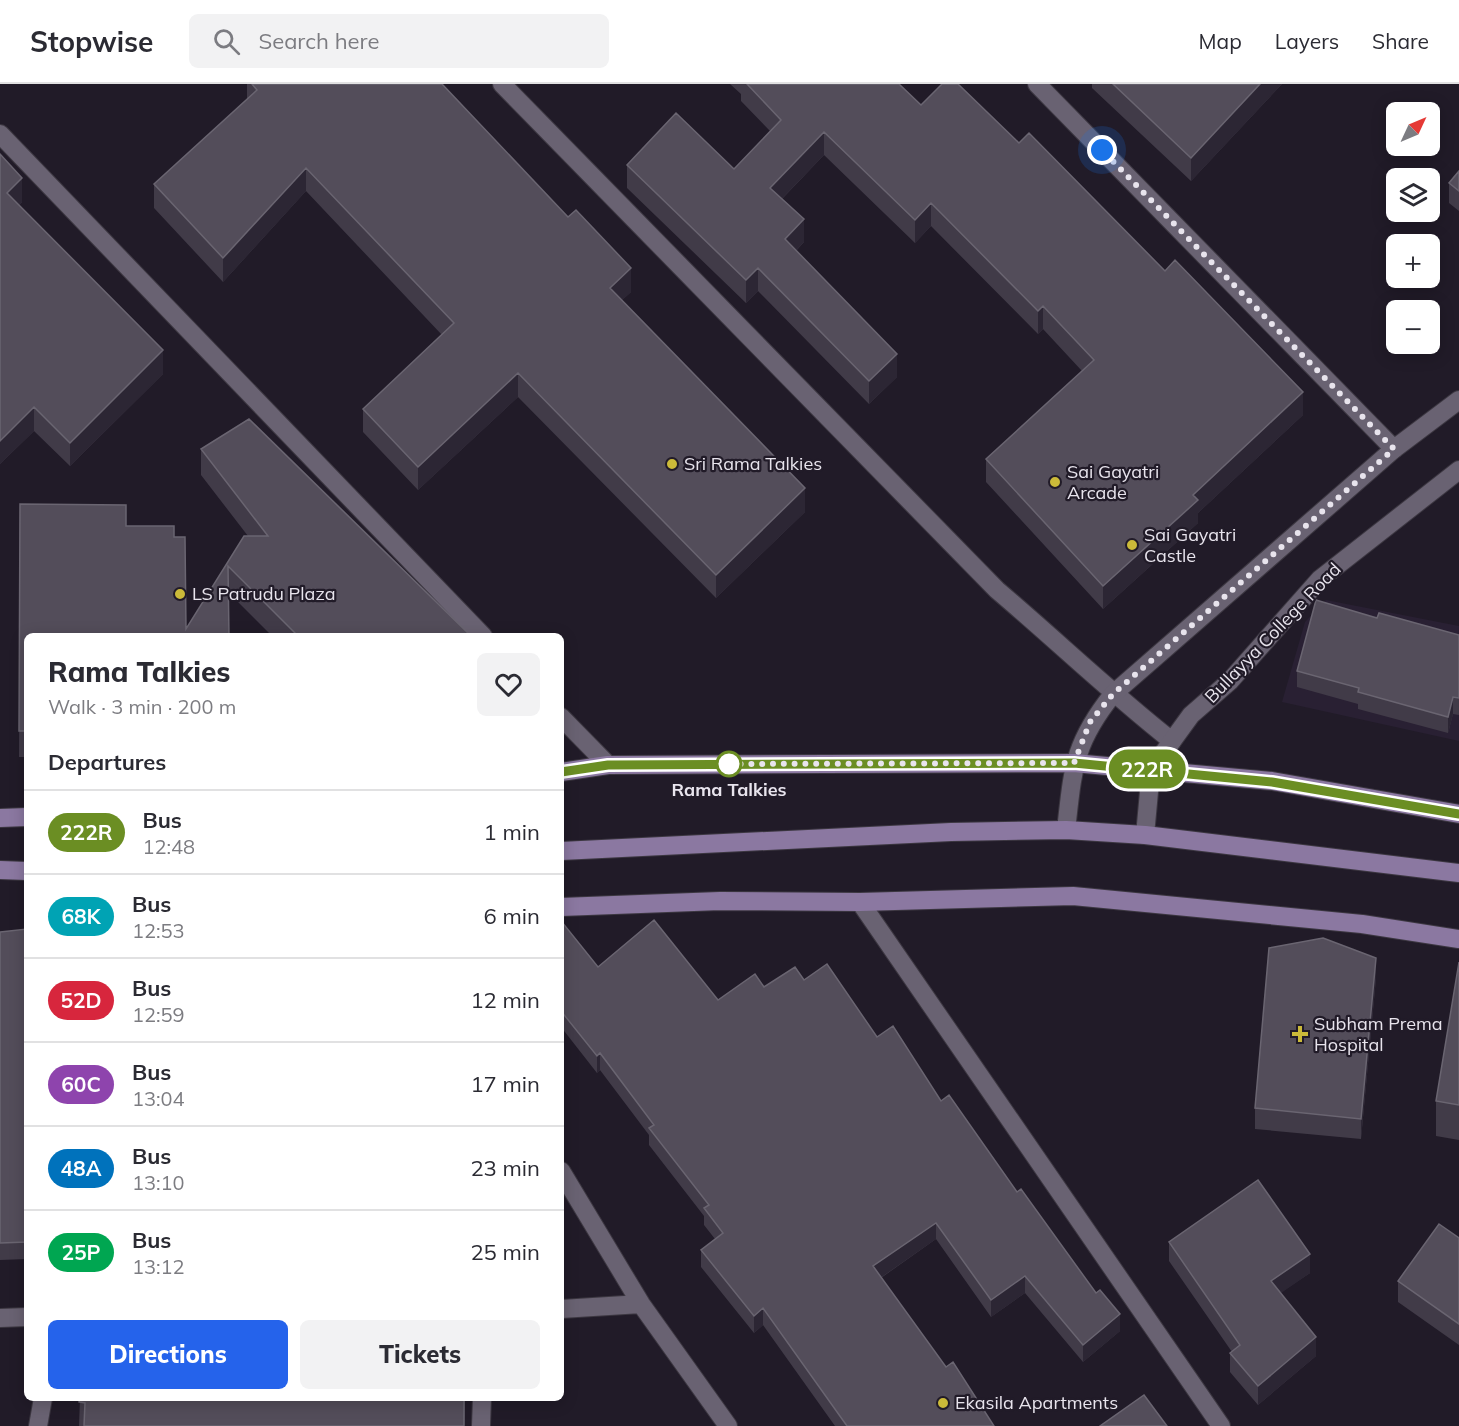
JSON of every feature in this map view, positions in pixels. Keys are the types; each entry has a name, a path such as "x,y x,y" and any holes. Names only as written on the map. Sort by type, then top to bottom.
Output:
{"main road":[{"path":"564,772 608,765 1074,763 1272,782 1459,814"},
{"path":"0,818 24,817"},
{"path":"564,851 939,833 1066,830 1145,835 1459,873"},
{"path":"0,870 24,871"},
{"path":"564,908 720,901 860,902 1073,897 1362,924 1459,939"}],"street":[{"path":"502,84 997,590 1057,640 1113,694 1172,741"},
{"path":"1037,84 1394,449"},
{"path":"0,134 480,633"},
{"path":"1066,830 1074,763 1090,722 1113,694 1394,449 1459,400"},
{"name":"Bullayya College Road","path":"1151,770 1191,715 1230,681 1320,579 1457,473"},
{"path":"564,720 608,765"},
{"path":"1145,835 1151,770"},
{"path":"860,902 1221,1426"},
{"path":"564,1176 641,1304 728,1426"},
{"path":"564,1309 641,1304"},
{"path":"0,1318 24,1317"},
{"path":"38,1426 42,1401"},
{"path":"481,1426 482,1401"}],"shaded area":[{"path":"1326,600 1459,626 1459,741 1282,702 1305,622"}],"building":[{"path":"252,84 442,84 568,217 576,210 631,268 610,288 805,488 716,575 518,373 418,467 363,409 454,323 306,168 223,258 154,184 257,90"},
{"path":"747,84 899,84 921,105 942,84 958,84 1019,143 1029,133 1165,271 1175,260 1303,392 1193,495 1198,500 1103,586 986,459 1094,360 1043,306 1038,311 931,203 915,220 824,132 770,188 804,219 785,239 897,354 869,381 758,268 746,280 627,165 676,113 734,169 781,120"},
{"path":"1113,84 1260,84 1191,158"},
{"path":"0,154 22,178 7,193 163,350 70,443 34,407 0,441"},
{"path":"1459,171 1459,191 1449,183"},
{"path":"249,419 468,633 295,633 228,566 229,633 24,633 24,731 19,731 20,504 126,505 126,526 174,526 174,537 185,537 186,629 244,536 268,536 201,449"},
{"path":"1316,600 1377,618 1379,613 1459,635 1459,698 1453,697 1448,717 1358,692 1359,688 1297,671"},
{"path":"654,920 718,1000 755,974 764,987 795,967 804,980 827,964 877,1037 893,1026 941,1101 949,1095 1017,1192 1021,1189 1096,1293 1100,1290 1120,1314 1083,1345 1025,1276 991,1300 936,1223 873,1266 946,1367 953,1362 994,1426 847,1426 763,1308 754,1316 701,1250 723,1233 704,1208 709,1205 649,1128 654,1125 600,1053 597,1056 564,1015 564,924 598,967"},
{"path":"24,929 24,1242 0,1243 0,932"},
{"path":"1323,938 1376,958 1361,1119 1255,1108 1269,948"},
{"path":"1459,962 1459,1105 1436,1101"},
{"path":"1258,1180 1310,1254 1271,1281 1316,1337 1258,1386 1230,1353 1240,1345 1169,1242"},
{"path":"1439,1224 1459,1238 1459,1324 1398,1281"},
{"path":"1144,1395 1167,1426 1100,1426"},
{"path":"464,1401 464,1426 84,1426 85,1403 79,1402"}],"bus line":[{"name":"222R","path":"564,772 608,765 1074,763 1272,782 1459,814"}],"place":[{"name":"Sri Rama Talkies","path":"672,464"},
{"name":"Sai Gayatri Arcade","path":"1055,482"},
{"name":"Sai Gayatri Castle","path":"1132,545"},
{"name":"LS Patrudu Plaza","path":"180,594"},
{"name":"Rama Talkies","path":"729,764"},
{"name":"Subham Prema Hospital","path":"1300,1034"},
{"name":"Ekasila Apartments","path":"943,1403"}],"route":[{"path":"729,764 724,764 1074,763 1090,722 1113,694 1394,449 1102,150"}]}
